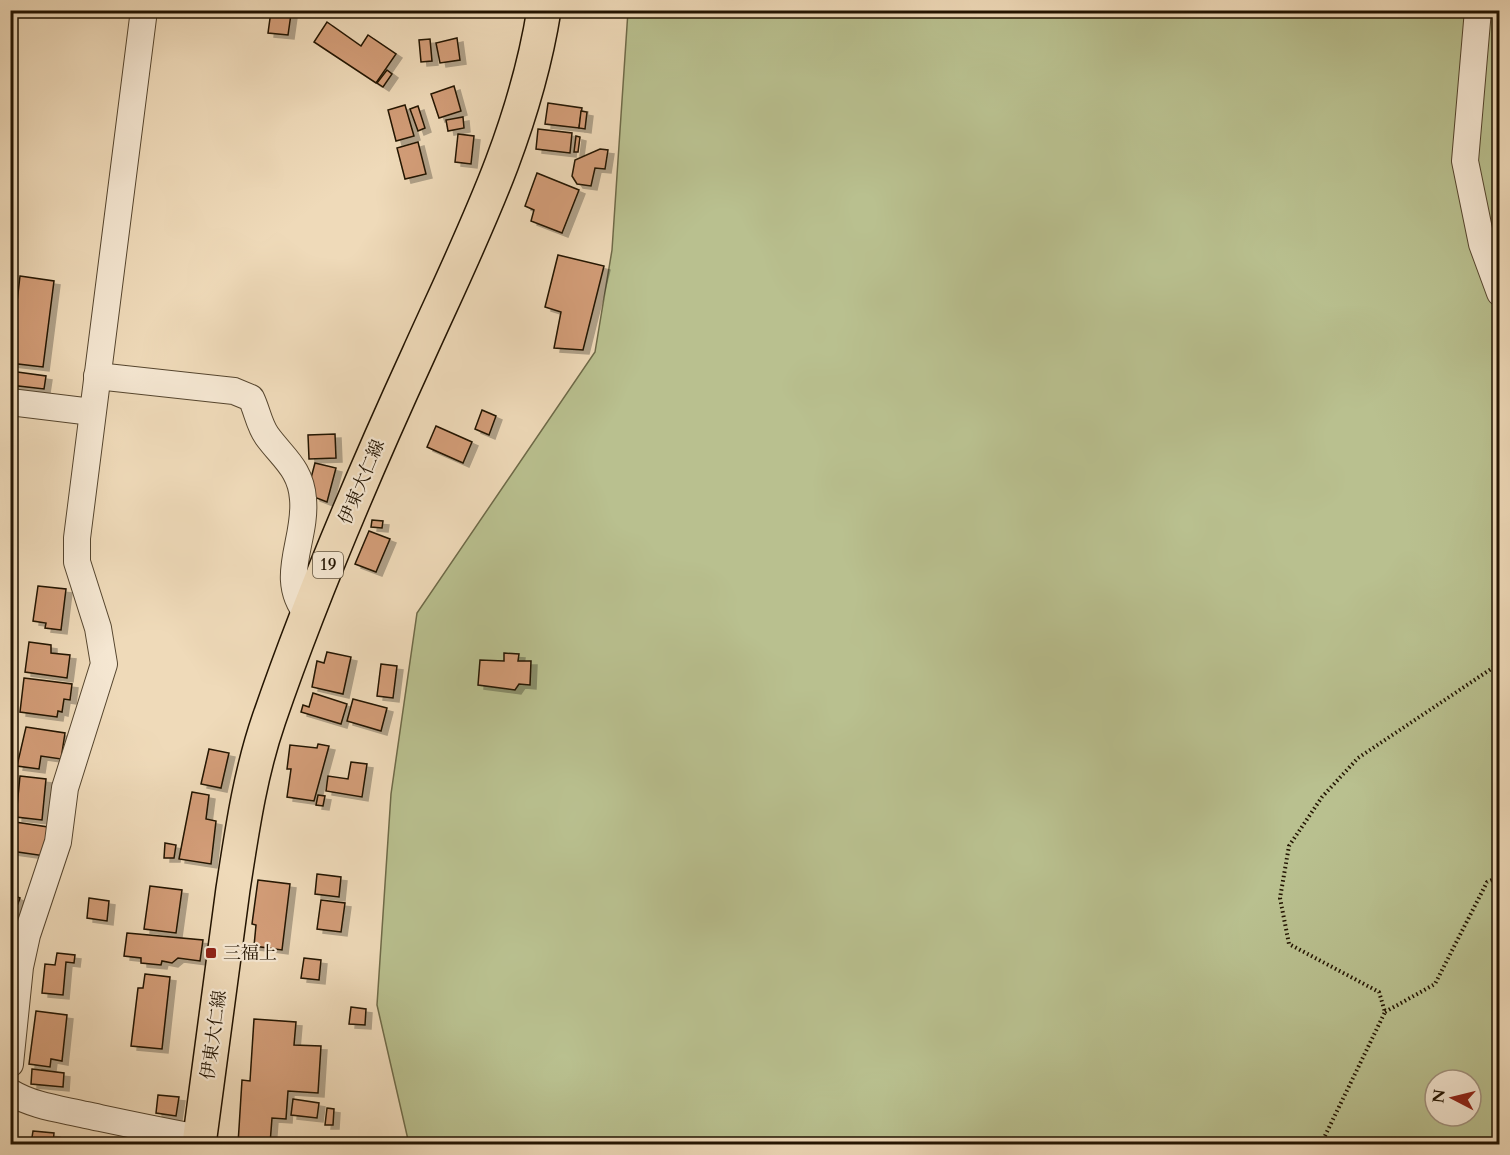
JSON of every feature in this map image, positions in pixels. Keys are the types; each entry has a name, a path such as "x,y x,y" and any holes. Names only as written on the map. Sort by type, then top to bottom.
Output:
{"main road":[{"name":"伊東大仁線","path":"199,1141 230,912 253,772 269,719 350,508 486,208 510,147 525,97 544,10"}],"street":[{"path":"10,1064 20,967 27,935 58,842 67,778 104,664 104,652 77,552 92,412 113,377 144,10"},
{"path":"1478,10 1465,161 1482,244 1500,293"},
{"path":"113,377 234,390 251,398 267,436 298,474 304,500 292,584 297,602 308,615"},
{"path":"10,402 92,412"},
{"path":"10,1092 55,1109 199,1141"}],"path":[{"path":"1385,1012 1379,992 1289,944 1280,898 1289,846 1322,797 1358,758 1500,663"},
{"path":"1321,1144 1385,1012 1435,984 1487,882 1500,877"}],"green space":[{"path":"628,11 1499,11 1499,1144 409,1144 377,1005 391,794 417,613 595,352 612,250"}],"building":[{"path":"271,11 291,14 288,35 268,33"},
{"path":"327,22 361,46 368,35 396,54 376,83 314,42"},
{"path":"457,38 460,60 440,63 436,43"},
{"path":"430,39 432,61 421,62 419,40"},
{"path":"387,70 392,74 383,87 377,83"},
{"path":"454,86 461,111 439,118 431,94"},
{"path":"548,103 582,108 579,128 545,124"},
{"path":"405,105 414,136 396,141 388,110"},
{"path":"418,106 425,128 418,131 410,109"},
{"path":"581,111 587,112 585,129 579,128"},
{"path":"463,117 464,128 448,131 446,120"},
{"path":"538,129 572,133 570,153 536,149"},
{"path":"458,134 474,136 471,164 455,162"},
{"path":"576,136 580,137 578,152 574,152"},
{"path":"418,142 426,174 405,179 397,148"},
{"path":"600,149 608,150 605,169 595,168 591,186 577,184 572,176 575,160"},
{"path":"537,173 579,190 562,233 531,221 534,210 525,206"},
{"path":"558,255 604,266 583,350 554,348 561,312 545,307"},
{"path":"20,276 54,281 43,367 10,363"},
{"path":"10,371 46,376 44,389 10,385"},
{"path":"482,410 496,416 489,435 475,429"},
{"path":"436,426 472,442 463,463 427,447"},
{"path":"335,434 336,458 309,459 308,435"},
{"path":"315,463 336,468 327,502 314,497 311,478"},
{"path":"372,520 383,521 382,528 371,527"},
{"path":"369,531 390,539 376,572 355,564"},
{"path":"38,586 66,589 61,630 45,628 46,623 33,621"},
{"path":"29,642 51,645 51,653 70,655 67,678 25,672"},
{"path":"327,652 351,657 343,694 312,687 317,661 324,663"},
{"path":"504,653 519,654 518,661 531,661 530,685 519,684 515,690 478,685 480,660 504,661"},
{"path":"381,664 397,666 393,698 377,696"},
{"path":"24,678 72,684 70,700 64,699 62,712 58,711 57,717 20,712"},
{"path":"313,693 347,704 341,724 301,712 303,705 309,707"},
{"path":"353,699 387,708 381,731 347,721"},
{"path":"26,727 65,733 61,759 41,756 39,769 17,766"},
{"path":"318,744 329,746 314,801 287,797 291,769 287,769 290,745 317,748"},
{"path":"209,749 229,753 221,788 201,784"},
{"path":"351,762 367,764 362,797 326,791 328,776 348,779"},
{"path":"20,776 46,779 42,820 16,817"},
{"path":"192,792 209,795 206,819 216,821 211,864 179,859"},
{"path":"318,795 325,796 323,806 316,805"},
{"path":"15,822 48,827 45,856 11,851"},
{"path":"165,843 176,845 174,858 164,858"},
{"path":"317,874 341,877 339,897 315,894"},
{"path":"258,880 290,884 282,950 254,946 256,925 252,924"},
{"path":"150,886 182,890 176,933 144,929"},
{"path":"10,894 20,898 13,917 23,920 12,950"},
{"path":"89,898 109,901 107,921 87,918"},
{"path":"321,900 345,903 341,932 317,929"},
{"path":"127,933 203,940 200,961 178,958 172,963 162,961 161,965 141,963 141,958 124,956"},
{"path":"57,953 75,955 74,963 66,962 63,995 42,993 45,964 55,965"},
{"path":"304,958 321,960 319,980 301,978"},
{"path":"145,974 170,977 162,1049 131,1046 138,988 143,988"},
{"path":"351,1007 366,1009 365,1025 349,1024"},
{"path":"36,1011 67,1015 62,1061 51,1059 50,1067 29,1064"},
{"path":"254,1019 296,1022 294,1045 321,1046 318,1093 288,1091 286,1119 272,1118 270,1144 238,1144 242,1080 250,1081"},
{"path":"32,1069 64,1073 63,1087 31,1084"},
{"path":"158,1095 179,1097 176,1116 156,1113"},
{"path":"293,1099 319,1103 317,1118 291,1115"},
{"path":"327,1108 334,1109 333,1125 325,1125"},
{"path":"33,1131 54,1133 53,1144 31,1144"}],"place":[{"name":"三福上","path":"211,953"}]}
